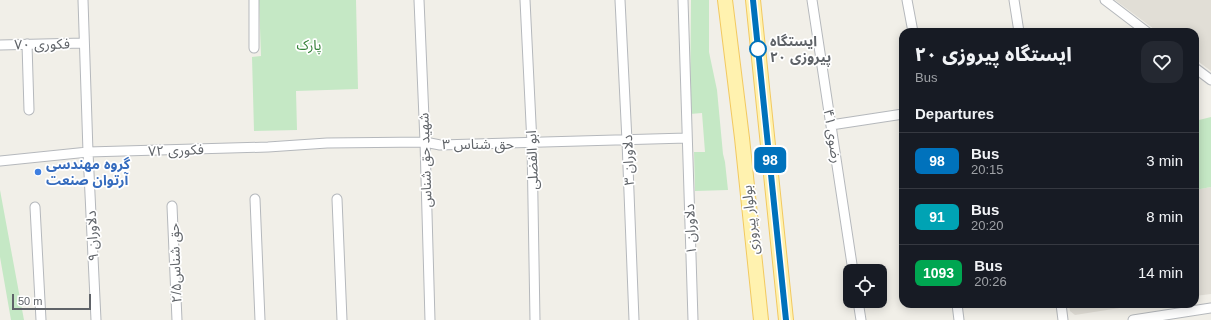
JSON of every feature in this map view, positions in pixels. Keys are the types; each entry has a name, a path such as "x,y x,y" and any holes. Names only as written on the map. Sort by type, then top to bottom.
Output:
{"main road":[{"name":"بولوار پیروزی","path":"725,0 742,138 761,320"},
{"name":"بولوار پیروزی","path":"752,0 768,136 786,320"}],"street":[{"name":"دلاوران ۹","path":"83,0 96,320"},
{"path":"254,0 254,48"},
{"name":"شهید حق شناس","path":"419,0 430,320"},
{"name":"ابو الفضلی","path":"525,0 532,144 535,320"},
{"name":"دلاوران ۳","path":"620,0 634,320"},
{"name":"دلاوران ۱","path":"683,0 693,320"},
{"name":"رضوی ۴۱","path":"812,0 853,264"},
{"path":"907,0 912,28"},
{"path":"1014,0 1018,28"},
{"path":"1105,0 1142,28"},
{"name":"فکوری ۷۰","path":"0,45 84,43"},
{"path":"27,44 29,110"},
{"path":"1199,71 1211,80"},
{"path":"831,126 899,115"},
{"name":"حق شناس ۳","path":"327,143 425,142 440,145 532,144 687,138"},
{"name":"فکوری ۷۲","path":"0,161 88,152 268,147 327,143"},
{"path":"255,199 260,320"},
{"path":"337,199 342,320"},
{"name":"حق شناس۲/۵","path":"172,206 177,320"},
{"path":"35,207 41,320"},
{"path":"859,308 861,320"},
{"path":"958,308 959,320"},
{"path":"1062,308 1063,320"},
{"path":"1133,320 1158,318 1211,308"}],"shaded area":[{"path":"1115,0 1211,0 1211,71 1199,62 1199,28 1153,28"},
{"path":"1211,187 1211,294 1199,296 1199,189"},
{"path":"1070,308 1120,308 1075,315 1070,311"}],"green space":[{"name":"پارک","path":"259,0 356,0 358,89 296,91 297,130 254,131 252,57 261,56"},
{"path":"691,0 709,0 709,52 717,90 728,190 695,191 694,152 705,152 702,113 690,114"},
{"path":"1211,117 1211,187 1199,189 1199,120"},
{"path":"0,190 24,320 11,320 0,257"}],"bus line":[{"name":"98","path":"753,0 786,320"}],"place":[{"name":"ایستگاه پیروزی ۲۰","path":"758,49"},
{"name":"گروه مهندسی آرتوان صنعت","path":"38,172"}]}
